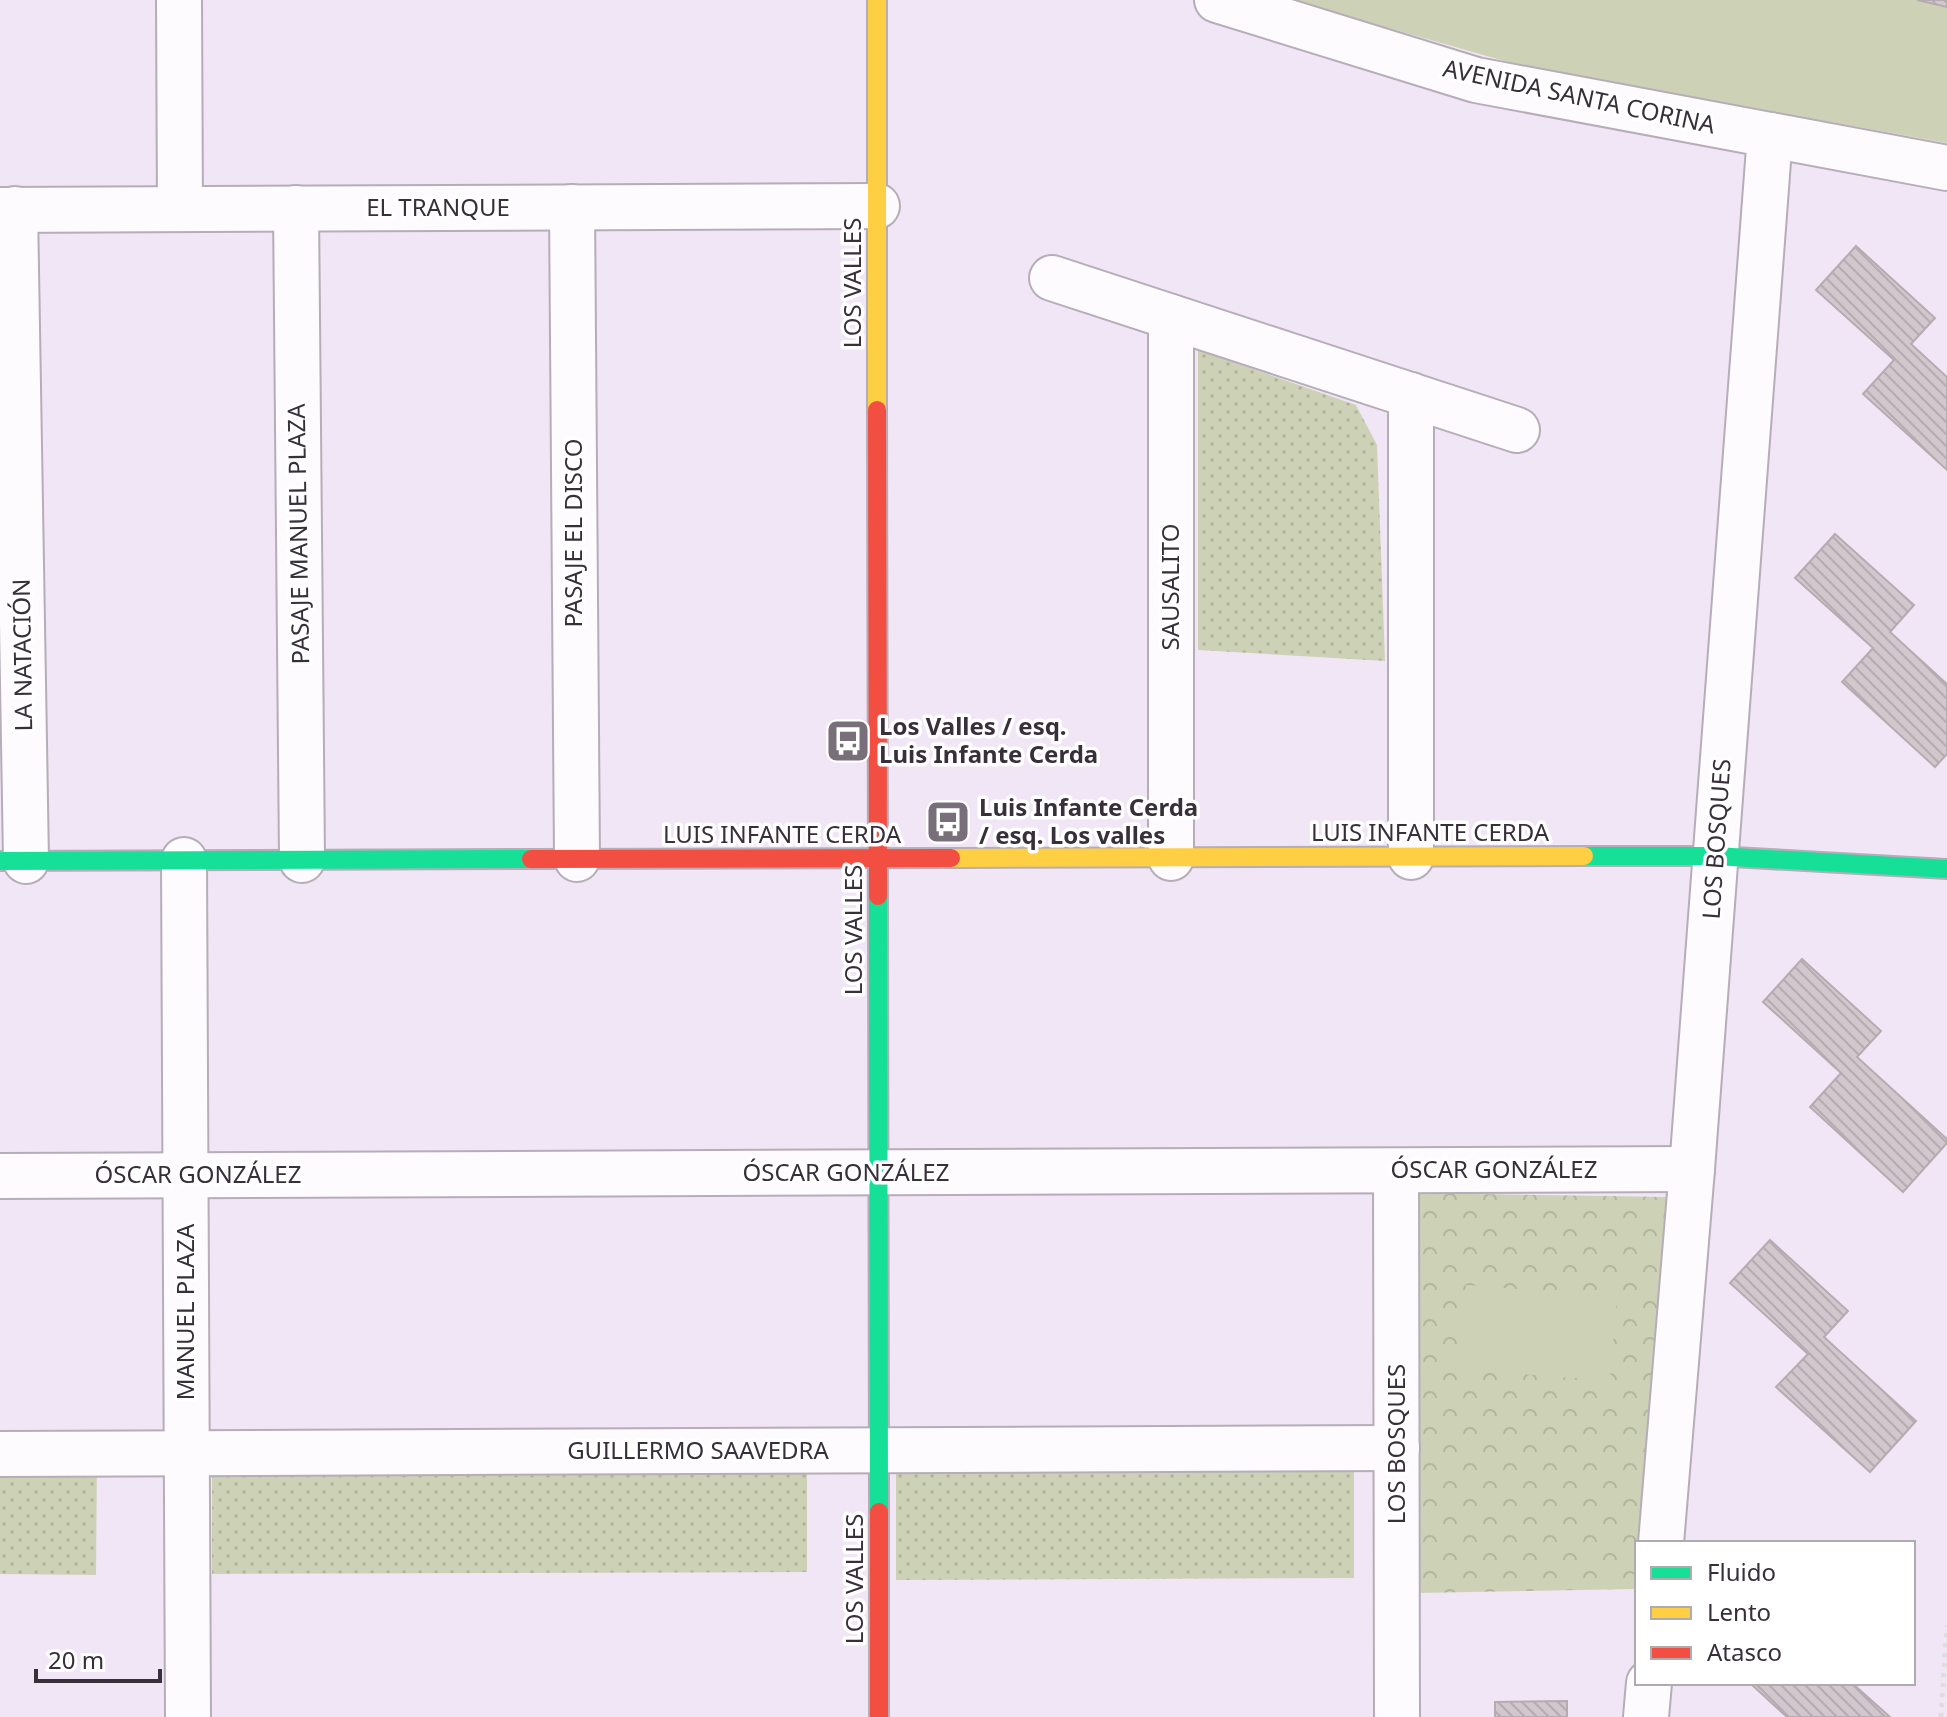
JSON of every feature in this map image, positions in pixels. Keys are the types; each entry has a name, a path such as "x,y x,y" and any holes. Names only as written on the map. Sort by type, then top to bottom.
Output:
{"street":[{"path":"179,0 180,209"},
{"name":"LOS VALLES","path":"877,0 879,1717"},
{"name":"AVENIDA SANTA CORINA","path":"1217,0 1476,80 1947,168"},
{"name":"LOS BOSQUES","path":"1661,1541 1770,135"},
{"name":"EL TRANQUE","path":"8,210 877,206"},
{"name":"PASAJE EL DISCO","path":"572,207 577,859"},
{"name":"PASAJE MANUEL PLAZA","path":"296,208 302,860"},
{"name":"LA NATACIÓN","path":"8,210 13,861"},
{"path":"1052,278 1517,430"},
{"name":"SAUSALITO","path":"1171,317 1171,858"},
{"path":"1411,395 1411,857"},
{"name":"LUIS INFANTE CERDA","path":"13,861 1715,856 1947,869"},
{"name":"MANUEL PLAZA","path":"184,860 188,1717"},
{"name":"ÓSCAR GONZÁLEZ","path":"0,1176 1692,1169"},
{"name":"LOS BOSQUES","path":"1396,1171 1397,1717"},
{"name":"GUILLERMO SAAVEDRA","path":"0,1454 1397,1448"},
{"path":"1646,1717 1649,1685"}],"path":[{"path":"1941,1717 1947,1626"}],"green space":[{"path":"1290,0 1947,0 1947,143 1522,66"},
{"path":"1198,350 1356,405 1377,445 1385,661 1198,650"},
{"path":"1414,1193 1668,1197 1640,1541 1635,1541 1635,1589 1417,1593"},
{"path":"1466,1285 1617,1297 1610,1381 1459,1369"},
{"path":"97,1461 96,1575 0,1574 0,1463"},
{"path":"1354,1461 1354,1578 896,1580 896,1462"},
{"path":"807,1465 807,1572 212,1574 212,1468"}],"building":[{"path":"1917,0 1947,0 1947,7"},
{"path":"1856,246 1935,318 1911,344 1947,377 1947,470 1863,394 1894,360 1816,290"},
{"path":"1835,534 1914,605 1890,632 1947,684 1947,754 1935,767 1842,682 1873,648 1795,578"},
{"path":"1802,959 1881,1031 1857,1057 1947,1139 1947,1143 1903,1192 1810,1107 1841,1073 1763,1002"},
{"path":"1770,1240 1848,1311 1824,1337 1916,1421 1870,1472 1776,1387 1808,1354 1730,1283"},
{"path":"1752,1685 1854,1685 1890,1717 1787,1717"},
{"path":"1567,1701 1567,1717 1495,1717 1495,1702"}],"traffic: fast":[{"path":"1584,856 1715,856 1947,869"},
{"path":"0,861 531,859"},
{"path":"878,896 879,1512"}],"traffic: slow":[{"path":"877,0 877,410"},
{"path":"951,858 1584,856"}],"traffic: jam":[{"path":"877,410 878,896"},
{"path":"531,859 951,858"},
{"path":"879,1512 879,1717"}],"place":[{"name":"Los Valles / esq. Luis Infante Cerda","path":"848,741"},
{"name":"Luis Infante Cerda / esq. Los valles","path":"948,822"}]}
